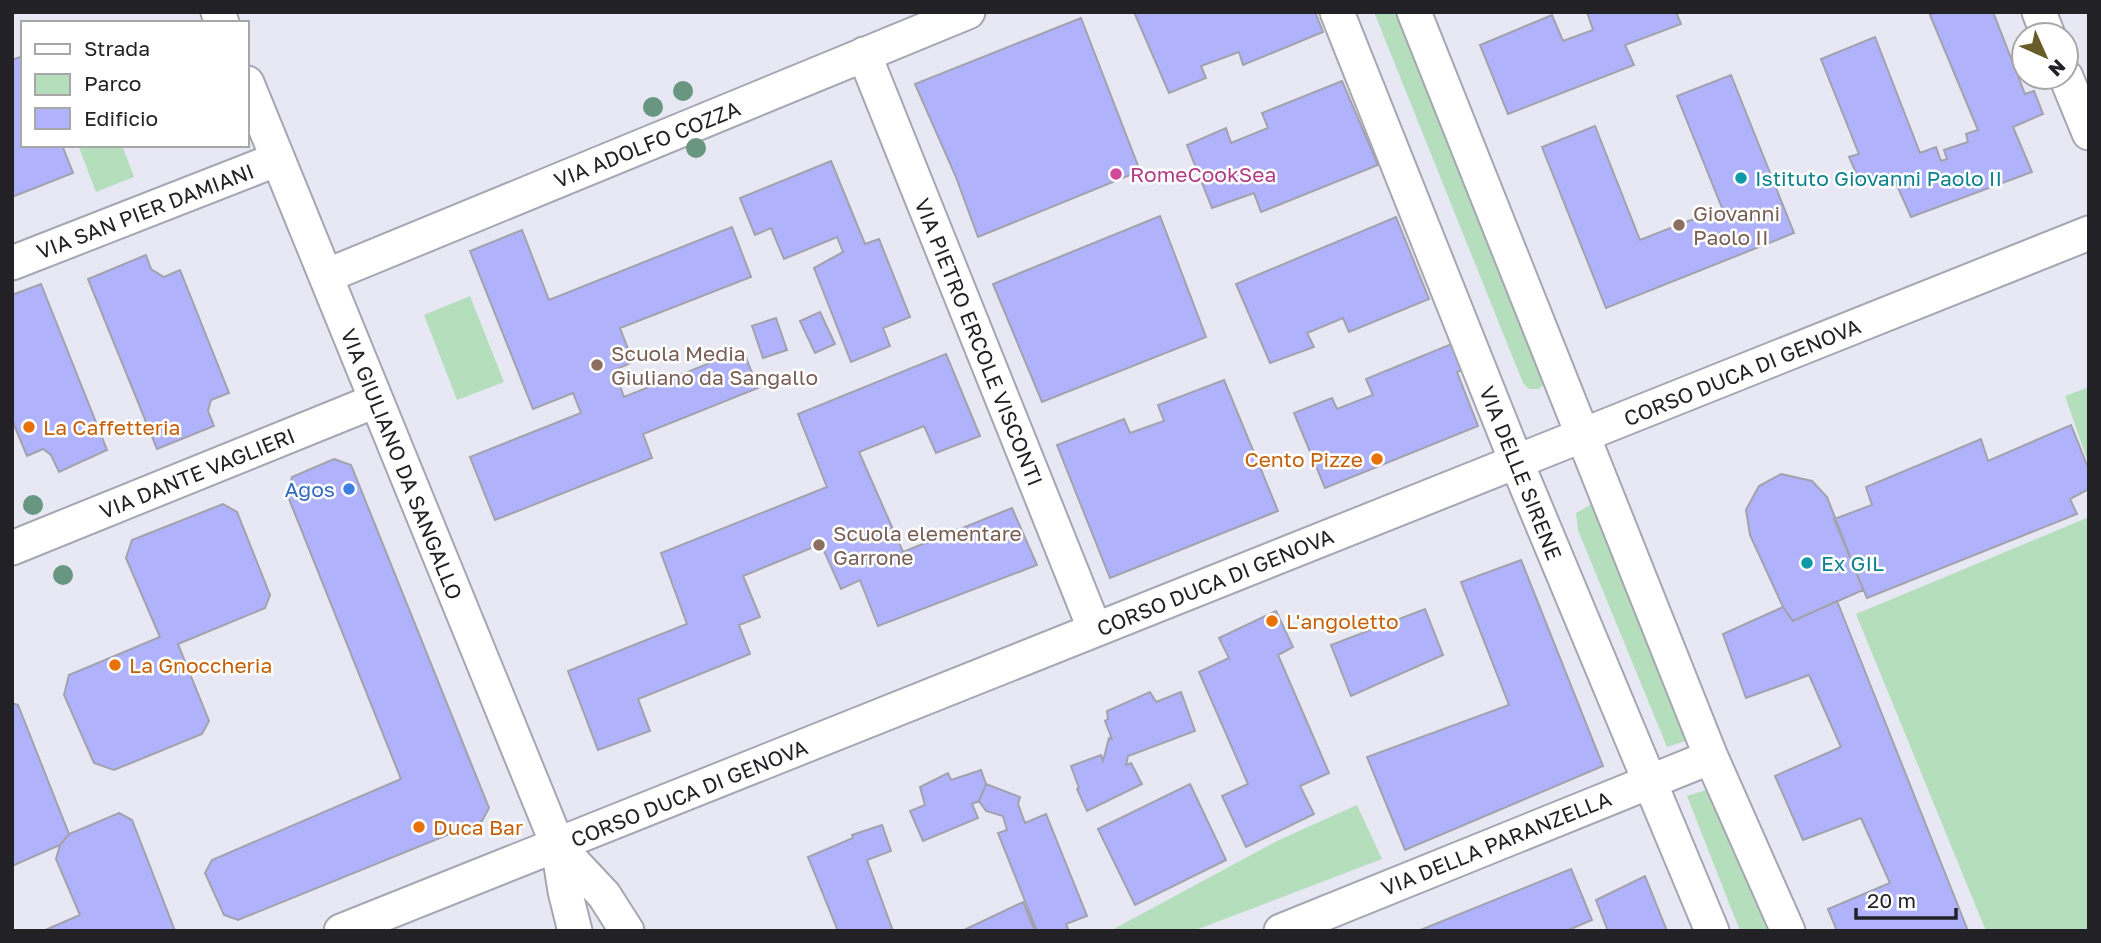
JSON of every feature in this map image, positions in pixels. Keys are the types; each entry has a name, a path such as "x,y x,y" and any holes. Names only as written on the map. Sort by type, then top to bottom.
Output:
{"street":[{"name":"VIA ADOLFO COZZA","path":"326,276 968,12"},
{"name":"VIA DELLE SIRENE","path":"1338,12 1516,461 1712,931"},
{"path":"1414,12 1711,757 1788,931"},
{"name":"VIA PIETRO ERCOLE VISCONTI","path":"864,54 1095,630"},
{"name":"VIA GIULIANO DA SANGALLO","path":"248,85 558,846"},
{"path":"2072,91 2089,133"},
{"name":"VIA SAN PIER DAMIANI","path":"12,263 278,159"},
{"name":"CORSO DUCA DI GENOVA","path":"341,931 2089,233"},
{"name":"VIA DANTE VAGLIERI","path":"15,547 375,401"},
{"name":"VIA DELLA PARANZELLA","path":"1281,931 1711,757"},
{"path":"558,846 575,931"},
{"path":"558,846 604,895 627,931"}],"green space":[{"path":"1374,12 1404,12 1547,381 1539,389 1529,389 1523,383"},
{"path":"79,147 123,147 134,177 96,192"},
{"path":"470,296 504,382 457,400 424,315"},
{"path":"2089,387 2089,465 2065,396"},
{"path":"1592,504 1600,510 1692,739 1667,747 1578,530 1576,513"},
{"path":"2089,517 2089,931 1986,931 1856,614"},
{"path":"1712,788 1769,931 1740,931 1687,796"},
{"path":"1357,805 1382,859 1193,931 1110,931 1279,840"}],"building":[{"path":"1134,12 1315,12 1323,32 1243,65 1239,52 1201,66 1206,78 1169,93"},
{"path":"1587,12 1676,12 1681,24 1625,45 1634,65 1508,114 1480,45 1552,15 1563,41 1593,30"},
{"name":"Istituto Giovanni Paolo II","path":"1936,12 1993,12 2010,56 2010,91 2024,91 2025,94 2034,91 2043,114 2013,127 2032,172 1911,217 1892,174 1862,186 1849,157 1859,154 1821,59 1875,37 1920,153 1936,147 1941,161 1947,159 1944,150 1968,142 1966,134 1978,130 1930,15"},
{"path":"1081,18 1140,171 978,237 956,177 915,84"},
{"path":"21,57 21,147 63,147 73,173 12,197 12,60"},
{"name":"Istituto Giovanni Paolo II","path":"1731,75 1794,233 1606,308 1542,147 1595,126 1640,240 1722,208 1677,96"},
{"path":"1342,81 1378,165 1261,212 1254,193 1212,208 1187,145 1226,128 1231,143 1268,128 1262,113"},
{"path":"831,161 865,244 879,239 910,317 883,328 890,346 851,362 814,268 843,252 837,237 784,259 771,228 755,235 740,198"},
{"path":"1160,216 1206,337 1042,402 993,284"},
{"path":"1396,217 1429,299 1349,332 1343,318 1307,333 1314,347 1270,363 1236,284"},
{"path":"732,227 751,277 620,328 633,362 614,370 624,397 743,350 758,388 643,434 652,458 495,520 470,457 581,413 573,393 533,409 470,251 522,230 549,300"},
{"path":"146,255 151,269 164,277 180,270 229,393 211,400 208,411 214,426 157,449 88,279"},
{"path":"41,284 107,450 59,472 51,455 43,449 27,456 12,420 12,295"},
{"path":"820,312 835,344 815,353 800,321"},
{"path":"776,318 787,350 763,358 752,326"},
{"path":"1454,343 1464,369 1457,372 1478,426 1325,488 1294,413 1332,398 1337,409 1373,395 1366,379"},
{"path":"946,354 980,436 936,453 924,426 859,452 903,552 1012,508 1037,565 878,626 860,580 841,589 821,544 743,576 760,617 739,625 750,654 638,699 650,731 598,750 568,671 687,624 661,553 827,487 798,414"},
{"path":"1224,380 1278,511 1110,578 1057,445 1124,419 1130,433 1164,421 1158,405"},
{"path":"2071,425 2089,470 2089,489 2070,499 2077,514 1867,598 1834,519 1872,505 1866,487 1981,439 1988,461"},
{"path":"334,459 351,465 489,808 482,821 238,920 224,915 205,873 212,860 401,779 287,494 292,477"},
{"name":"Ex GIL","path":"1781,474 1812,481 1827,497 1863,590 1793,621 1783,607 1750,535 1746,510 1759,486"},
{"path":"223,504 237,512 270,595 265,608 178,644 209,721 202,734 114,770 94,763 64,695 69,675 160,637 126,558 132,540"},
{"path":"1521,560 1603,766 1405,850 1367,757 1509,705 1461,582"},
{"path":"1837,601 1968,931 1837,931 1828,909 1890,883 1861,818 1803,840 1775,776 1841,747 1809,675 1746,698 1723,634 1783,607 1793,621"},
{"path":"1425,609 1443,655 1351,696 1331,645"},
{"path":"1276,611 1293,647 1278,655 1329,773 1300,786 1314,814 1246,847 1222,796 1248,784 1199,672 1229,658 1219,638"},
{"path":"1150,692 1156,702 1181,692 1195,731 1128,756 1126,765 1131,763 1142,784 1087,811 1071,766 1101,755 1103,761 1109,738 1112,739 1105,721 1108,719 1107,711"},
{"path":"12,703 18,705 69,834 60,845 12,866"},
{"path":"981,770 986,784 979,801 972,804 978,818 923,841 910,811 925,805 920,787 948,773 951,780"},
{"path":"986,784 1020,797 1018,804 1025,823 1046,814 1087,916 1066,924 1069,931 1037,931 998,833 1007,830 1003,816 986,811 979,801"},
{"path":"1190,784 1226,860 1135,905 1098,829"},
{"path":"119,813 132,820 175,931 43,931 80,915 56,859 60,845 69,834"},
{"path":"882,825 891,851 867,860 893,931 838,931 808,857 853,838 852,835"},
{"path":"1571,869 1592,920 1566,931 1418,931"},
{"path":"1645,876 1667,931 1608,931 1596,900"},
{"path":"1023,902 1035,931 962,931"}],"place":[{"name":"RomeCookSea","path":"1116,174"},
{"name":"Istituto Giovanni Paolo II","path":"1741,178"},
{"name":"Giovanni Paolo II","path":"1679,225"},
{"name":"Scuola Media Giuliano da Sangallo","path":"597,365"},
{"name":"La Caffetteria","path":"29,427"},
{"name":"Cento Pizze","path":"1377,459"},
{"name":"Agos","path":"349,489"},
{"name":"Scuola elementare Garrone","path":"819,545"},
{"name":"Ex GIL","path":"1807,563"},
{"name":"L'angoletto","path":"1272,621"},
{"name":"La Gnoccheria","path":"115,665"},
{"name":"Duca Bar","path":"419,827"}]}
